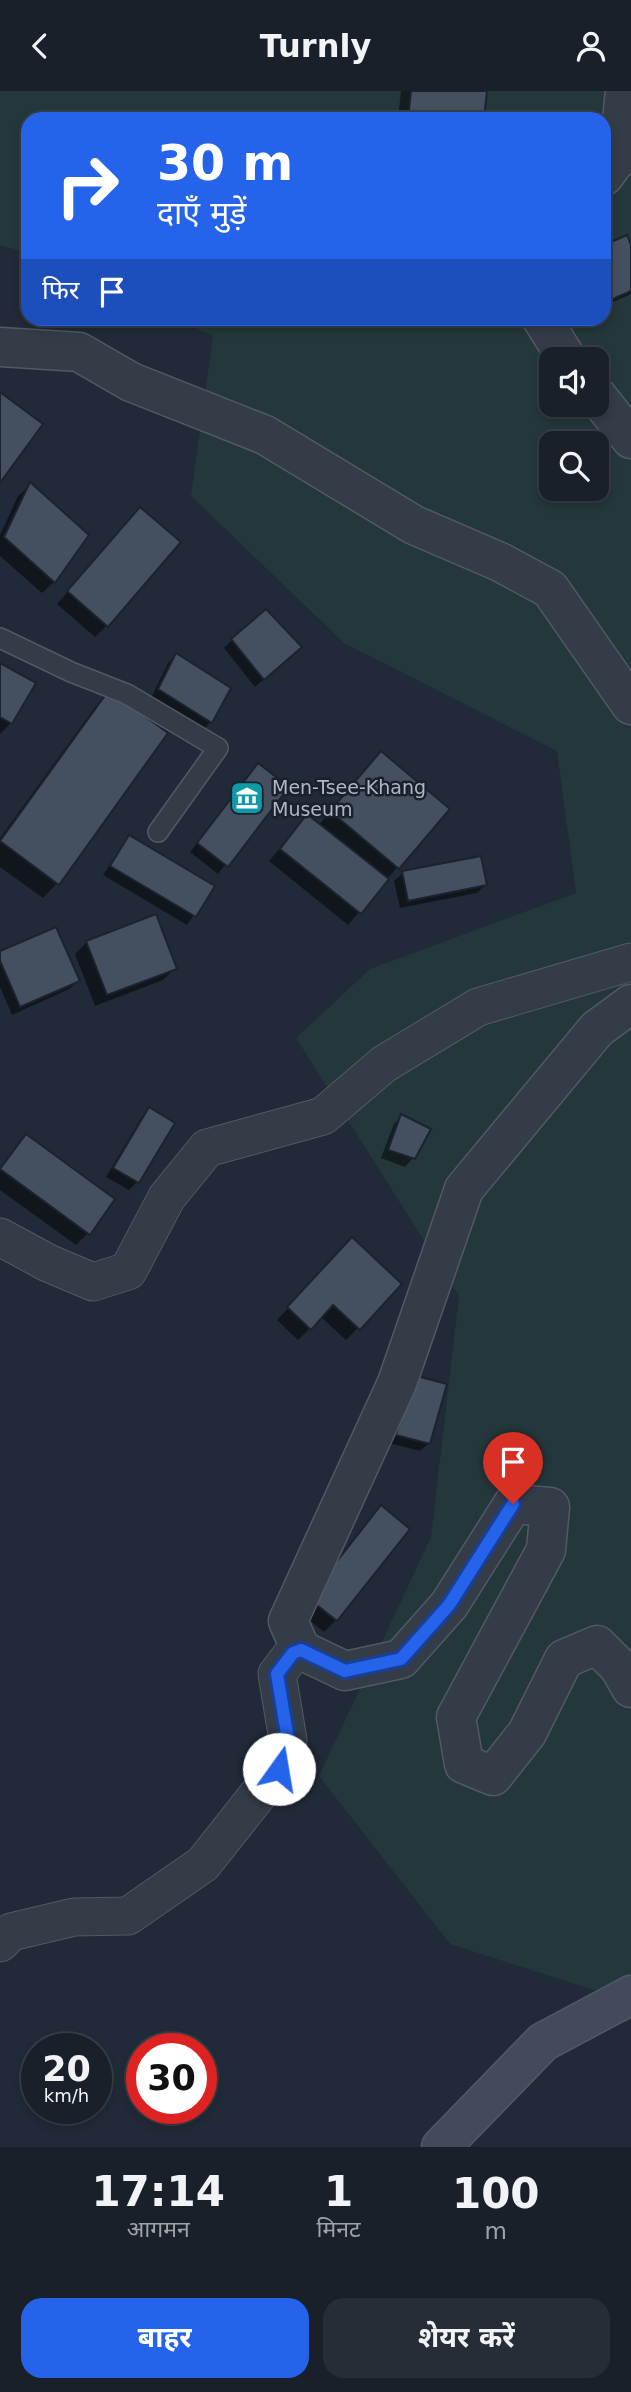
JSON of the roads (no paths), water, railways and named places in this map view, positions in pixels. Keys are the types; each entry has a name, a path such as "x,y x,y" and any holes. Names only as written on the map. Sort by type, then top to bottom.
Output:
{"main road":[{"path":"441,2147 543,2042 631,1995"}],"street":[{"path":"611,166 618,157 625,91"},
{"path":"546,326 560,347"},
{"path":"0,347 79,352 131,382 265,435 414,525 500,562 550,589 631,705"},
{"path":"609,411 631,439"},
{"path":"0,1237 48,1263 93,1282 128,1271 167,1197 207,1148 323,1116 384,1064 478,1007 631,962"},
{"path":"631,1004 597,1030 464,1189 397,1383 288,1621 301,1650 345,1671 401,1659 449,1605 513,1504 550,1507 546,1550 456,1717 464,1764 493,1776 527,1733 564,1659 597,1645 619,1667 631,1688"},
{"path":"0,1943 11,1932 74,1917 128,1916 204,1864 279,1769 288,1740 277,1674 293,1653 301,1650"}],"lane":[{"path":"0,638 71,672 127,694 218,748 158,832"}],"place":[{"name":"Men-Tsee-Khang Museum","path":"247,798"}]}
